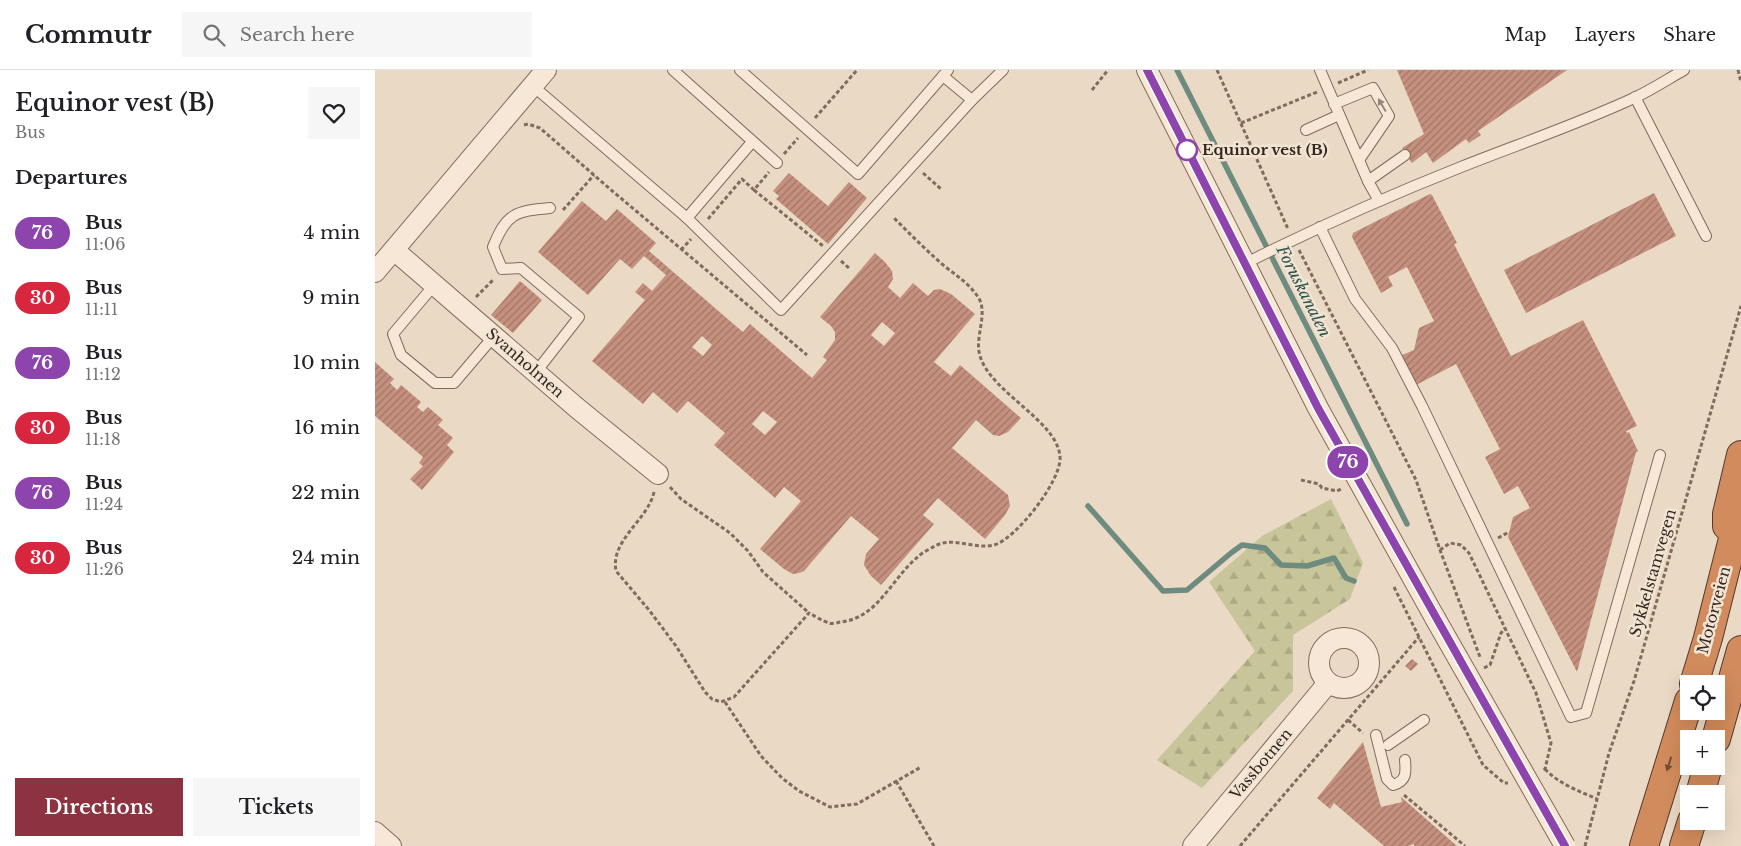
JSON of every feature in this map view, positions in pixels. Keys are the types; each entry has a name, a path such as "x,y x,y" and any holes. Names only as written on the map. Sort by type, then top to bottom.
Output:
{"highway":[{"path":"1723,577 1727,514 1741,455"},
{"name":"Motorveien","path":"1697,675 1741,507"},
{"path":"1719,730 1741,650"},
{"path":"1644,846 1683,720"},
{"path":"1684,846 1689,830"}],"street":[{"path":"375,272 547,70"},
{"path":"1147,70 1254,259 1318,408 1565,846"},
{"name":"Svanholmen","path":"394,250 657,474"},
{"name":"Vassbotnen","path":"1193,846 1328,683"},
{"path":"375,832 391,846"}],"lane":[{"path":"673,70 777,163"},
{"path":"741,70 858,174 946,73 972,100"},
{"path":"533,86 687,218 781,310 972,100 1003,70"},
{"path":"1320,70 1368,181 1379,201"},
{"path":"1254,259 1379,201 1524,144 1635,97 1684,70"},
{"path":"1334,104 1373,88 1389,116 1359,160"},
{"path":"1635,97 1706,236"},
{"path":"1306,130 1339,115"},
{"path":"687,218 752,142"},
{"path":"1368,181 1405,155"},
{"path":"536,372 579,317 521,268 501,269 493,247 500,230 512,215 532,209 549,208"},
{"path":"1320,227 1355,298 1392,348 1571,717 1586,713 1660,455"},
{"path":"435,284 393,334 401,355 435,383 454,383 495,336"},
{"path":"1388,745 1424,720"},
{"path":"1376,734 1387,779 1393,785 1400,783 1406,775 1405,760"}],"path":[{"path":"1092,90 1107,70"},
{"path":"1217,70 1293,240 1416,480 1440,550 1488,675"},
{"path":"1241,123 1368,70"},
{"path":"1738,70 1741,82"},
{"path":"544,132 807,355"},
{"path":"913,164 941,189"},
{"path":"549,208 563,210 593,175"},
{"path":"754,190 849,268"},
{"path":"657,474 681,499 730,533 748,551 763,572 809,613 830,623 848,622 863,615 877,604 919,556 937,545 956,542 977,547 995,545 1021,524 1043,498 1055,479 1060,458 1057,443 989,374 979,355 979,330 983,311 980,298 966,282 944,265 893,218"},
{"path":"469,302 490,284 501,269"},
{"name":"Sykkelstamvegen","path":"1585,846 1609,753 1637,671 1741,306"},
{"path":"657,474 653,496 616,554 616,571 676,646 705,692 712,699 725,702 734,697 809,613"},
{"path":"1301,480 1319,484 1322,488 1337,491 1346,486"},
{"path":"1484,668 1490,665 1501,633 1505,628"},
{"path":"1240,846 1419,636"},
{"path":"725,702 761,756 782,778 799,791 830,807 857,804 921,767"},
{"path":"1545,769 1563,784 1597,799"},
{"path":"896,782 934,846"}],"green space":[{"path":"1331,499 1363,563 1350,599 1293,635 1293,691 1202,788 1157,760 1255,651 1209,582 1262,536"}],"building":[{"path":"1397,70 1567,70 1478,131 1481,135 1469,143 1466,139 1433,163 1426,152 1412,163 1402,148 1424,134"},
{"path":"789,173 828,206 849,182 867,198 828,244 776,199 779,196 773,191"},
{"path":"1654,193 1676,236 1526,313 1504,270"},
{"path":"1430,194 1457,243 1454,244 1511,356 1583,320 1637,426 1626,431 1627,433 1629,432 1638,451 1636,452 1577,672 1508,537 1513,517 1530,508 1518,486 1504,494 1485,457 1500,449 1456,364 1416,385 1400,356 1414,350 1419,328 1434,321 1407,267 1388,277 1393,286 1381,293 1352,237 1353,233"},
{"path":"582,201 606,221 617,209 656,243 649,251 743,332 750,324 812,378 827,360 823,357 835,340 835,332 820,317 875,253 892,271 893,279 888,287 900,298 913,283 928,296 934,290 940,289 951,294 975,314 934,362 951,376 960,365 1021,418 1008,432 999,436 993,435 976,420 952,448 1008,495 1010,506 985,539 938,498 923,515 934,524 881,585 871,576 864,565 866,554 879,539 851,516 804,571 793,574 760,549 801,501 784,487 775,498 714,445 725,433 688,401 677,413 653,392 643,404 592,361 645,300 635,292 643,283 652,291 666,275 644,256 632,269 620,259 588,295 538,252","holes":["882,322 895,333 884,346 871,335","702,336 712,345 703,356 692,347","763,411 777,422 765,435 752,424"]},
{"path":"520,281 542,300 513,333 491,315"},
{"path":"375,362 394,379 390,383 397,390 401,385 421,402 417,407 423,412 428,407 443,420 438,425 453,438 447,445 454,452 422,490 410,479 423,466 419,463 423,457 375,416"},
{"path":"1412,659 1418,664 1411,671 1405,666"},
{"path":"1363,742 1381,807 1402,802 1401,797 1457,846 1414,846 1414,844 1408,846 1384,846 1334,803 1330,809 1317,798"}],"waterway":[{"name":"Foruskanalen","path":"1177,70 1407,524"},
{"path":"1088,506 1163,591 1187,590 1242,545 1265,548 1281,565 1307,566 1334,558 1346,578 1354,581"}],"bus line":[{"name":"76","path":"1147,70 1318,408 1565,846"}],"place":[{"name":"Equinor vest (B)","path":"1187,150"}]}
